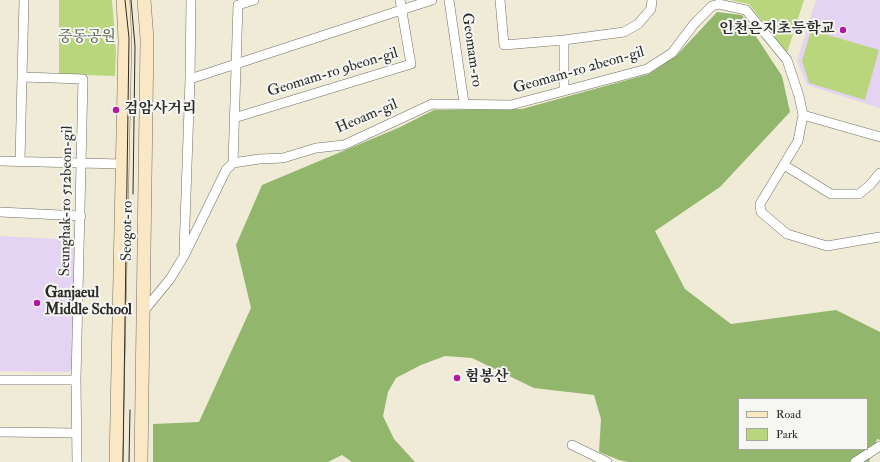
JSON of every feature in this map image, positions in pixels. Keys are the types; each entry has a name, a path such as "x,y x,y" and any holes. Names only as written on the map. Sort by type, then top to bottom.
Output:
{"main road":[{"name":"Seogot-ro","path":"116,462 125,40 123,0"},
{"name":"Seogot-ro","path":"132,462 140,98 139,0"},
{"name":"Seogot-ro","path":"141,462 147,39 144,0"}],"street":[{"path":"20,161 24,0"},
{"path":"184,256 191,0"},
{"path":"143,312 170,279 184,256 226,170 233,163 238,5 254,0"},
{"name":"Geomam-ro 9beon-gil","path":"234,118 411,64 400,0"},
{"path":"190,79 432,0"},
{"name":"Geomam-ro","path":"449,0 464,103"},
{"path":"500,0 504,45 564,40 624,32 638,24 651,9 652,0"},
{"name":"Geomam-ro 2beon-gil","path":"464,103 511,105 647,68 672,53 694,24 712,6 719,2 746,10 787,60 799,96 803,115 798,141 760,204 761,212 787,234 827,246 880,237"},
{"path":"564,40 564,91"},
{"name":"Seunghak-ro 512beon-gil","path":"22,77 83,79 76,380 76,462"},
{"name":"Heoam-gil","path":"233,163 259,159 283,158 316,148 344,145 432,104 464,103"},
{"path":"803,115 880,137"},
{"path":"0,161 122,164"},
{"path":"784,165 832,194 858,194 870,185 880,174"},
{"path":"0,212 81,216"},
{"path":"0,380 76,380"},
{"path":"0,432 77,433"},
{"path":"572,445 607,462"},
{"path":"855,462 880,446"}],"shaded area":[{"name":"인천은지초등학교","path":"816,0 880,0 880,108 807,85 797,61"},
{"name":"Ganjaeul Middle School","path":"0,236 76,240 73,366 69,372 0,371"}],"green space":[{"name":"중동공원","path":"59,0 112,0 116,51 115,76 59,74"},
{"path":"730,0 804,0 787,53 749,4"},
{"path":"717,12 742,15 782,76 790,112 720,187 655,231 685,289 731,324 836,310 880,332 880,440 877,439 869,462 628,462 619,460 599,452 601,419 594,395 534,388 472,358 445,356 421,365 396,378 388,392 383,416 394,439 415,462 352,462 342,455 328,462 153,462 153,424 199,422 251,308 236,245 262,185 398,128 434,110 522,109 649,74 677,55"},
{"path":"811,30 879,50 865,100 809,83 802,61"}],"tram line":[{"path":"123,462 129,38 125,0"},
{"path":"131,0 135,46 133,194"},
{"path":"129,462 130,410"}],"place":[{"name":"인천은지초등학교","path":"843,30"},
{"name":"검암사거리","path":"116,110"},
{"name":"Ganjaeul Middle School","path":"37,303"},
{"name":"험봉산","path":"457,378"}]}
